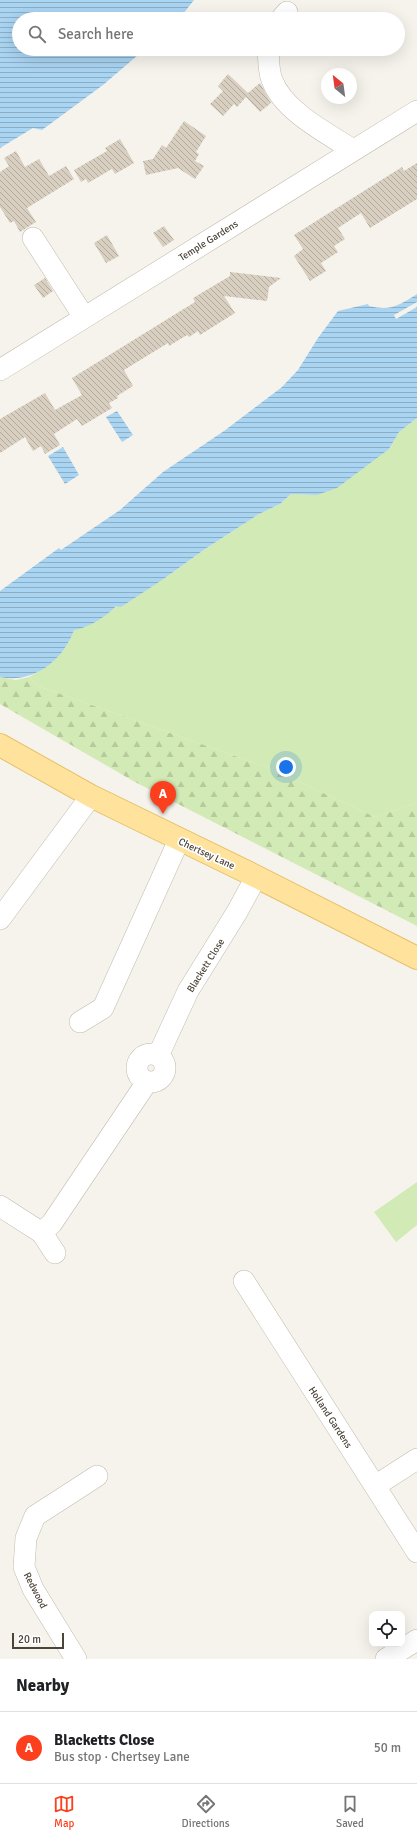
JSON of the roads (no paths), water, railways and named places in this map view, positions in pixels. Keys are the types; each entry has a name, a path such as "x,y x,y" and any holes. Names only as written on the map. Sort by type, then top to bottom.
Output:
{"main road":[{"name":"Chertsey Lane","path":"0,744 91,796 417,958"}],"street":[{"path":"269,56 272,80 283,98 296,112 353,150"},
{"name":"Temple Gardens","path":"0,370 417,111"},
{"path":"33,238 84,317"},
{"path":"0,919 91,796"},
{"path":"80,1022 103,1008 179,840"},
{"name":"Blackett Close","path":"42,1233 52,1223 148,1082 155,1082 164,1076 166,1066 164,1061 158,1056 188,991 237,912 256,877"},
{"path":"0,1206 42,1233 54,1253"},
{"name":"Holland Gardens","path":"244,1281 417,1552"},
{"path":"375,1486 417,1459"},
{"name":"Redwood","path":"76,1659 33,1589 24,1567 26,1538 36,1516 97,1476"},
{"path":"386,1659 417,1640"}],"water":[{"path":"0,0 194,0 185,12 12,12 12,56 137,56 103,85 42,130 33,128 0,148"},
{"path":"417,294 417,418 399,432 389,449 337,488 317,495 291,494 280,504 259,514 121,607 116,606 108,614 97,621 85,627 74,630 63,651 46,667 24,677 0,677 0,591 59,548 61,550 120,510 163,472 224,431 282,387 298,370 318,338 338,311 368,304 369,306 389,308 405,302"},
{"path":"117,411 133,435 122,442 106,417"},
{"path":"63,447 79,475 65,484 48,456"}],"place":[{"name":"Blacketts Close","path":"163,814"}]}
